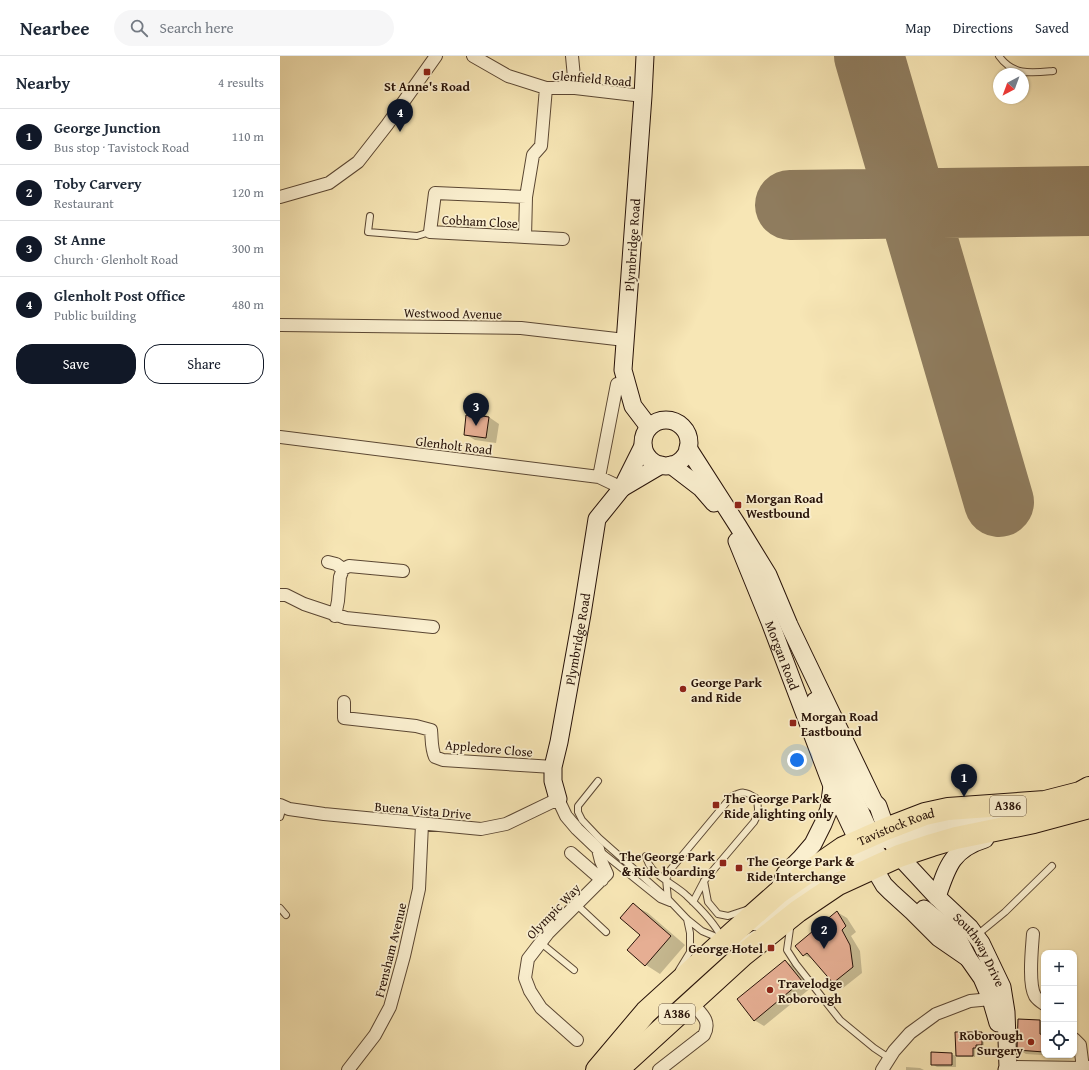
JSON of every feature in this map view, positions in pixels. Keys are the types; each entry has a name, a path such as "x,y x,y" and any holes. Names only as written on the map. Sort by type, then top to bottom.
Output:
{"highway":[{"name":"Tavistock Road","path":"597,1070 646,1012 679,998 743,955 798,911 838,884 876,846 925,814 948,809 1045,802 1080,793 1089,788"},
{"name":"Tavistock Road","path":"617,1070 727,940 772,898 843,848 956,838 1034,822 1089,807"}],"main road":[{"name":"Plymbridge Road","path":"558,799 553,781 553,767 559,742 582,614 597,519 622,488 643,446 645,434 649,427 633,406 623,370 645,56"},
{"path":"649,427 656,422 664,420 672,421 680,425 686,432 689,440 688,448"},
{"path":"643,446 647,456 653,462 666,465"},
{"name":"Plymbridge Road","path":"622,488 666,465 678,463 684,457 688,448"},
{"name":"Morgan Road","path":"688,448 768,575 789,625 838,763 876,846"},
{"name":"Morgan Road","path":"666,465 702,488 720,510 739,545 770,622 832,786 876,846"},
{"path":"772,898 785,874 813,844 829,809 832,786"},
{"path":"942,902 948,867 964,847 974,842 1034,822"},
{"path":"727,940 761,920 841,864 876,846"},
{"name":"Southway Drive","path":"876,846 942,902 970,928 981,943 1002,987 1006,1012 1008,1068"},
{"name":"Southway Drive","path":"876,846 891,892 914,912 939,938 968,958 982,978 996,1012 999,1027 1000,1055 1008,1068"}],"street":[{"path":"280,197 329,183 358,162 387,125 436,56"},
{"name":"Glenfield Road","path":"474,56 508,76 546,88 574,88 643,96"},
{"path":"572,56 574,88"},
{"name":"Cobham Close","path":"526,197 435,193 430,232 525,237 526,197 534,156 542,146 546,88"},
{"path":"525,237 563,239"},
{"name":"Westwood Avenue","path":"280,325 521,328 626,340"},
{"path":"599,477 617,384"},
{"name":"Glenholt Road","path":"280,437 599,477 622,488"},
{"path":"328,562 336,564 343,569"},
{"path":"334,616 338,601 340,577 343,569 349,566 403,571"},
{"path":"280,595 286,595 334,616 433,627"},
{"name":"Appledore Close","path":"344,702 344,718 416,726 431,730 433,753 435,757 443,760 553,767"},
{"path":"558,799 566,816 598,849 601,861 607,874 602,880 571,853"},
{"name":"Buena Vista Drive","path":"281,810 289,809 324,814 481,829 506,824 558,799"},
{"name":"Frensham Avenue","path":"348,1070 375,1035 390,1007 404,956 419,889 422,824"},
{"name":"Olympic Way","path":"577,1040 541,1008 530,991 525,978 528,959 541,942 602,880"},
{"path":"882,1070 889,1058 910,1033 936,1014 970,1001 984,1001 991,999 992,994 990,982 985,969 952,921 942,902"},
{"path":"1033,934 1031,966 1032,985 1035,995 1041,1001"},
{"path":"970,1001 978,990 982,978"},
{"path":"659,1070 704,1036 707,1030 706,1018 679,998"},
{"path":"1008,1068 1086,1068 1080,1045 1077,1042"}],"lane":[{"path":"999,56 1012,69 1028,73 1053,71"},
{"path":"370,216 368,232 417,236 430,232"},
{"path":"598,781 578,806 578,812 582,820 599,838 702,931 734,943 742,941 798,911"},
{"path":"668,899 666,879 671,868 731,798 739,792 748,793 756,798 759,807 759,814 754,822 704,881 693,902"},
{"path":"598,849 660,899 675,906"},
{"path":"646,856 647,863 653,870 686,895 716,926 727,940"},
{"path":"976,936 1006,912 1052,866"},
{"path":"704,881 708,902 718,914 728,916 772,898"},
{"path":"577,905 606,932"},
{"path":"280,908 286,915"},
{"path":"798,911 790,929 787,950 796,964 840,1020 874,1048 889,1058"},
{"path":"679,998 690,952 690,933 687,919"},
{"path":"541,942 574,970"}],"building":[{"path":"475,411 483,412 482,416 489,417 486,438 464,435 466,415 474,416"},
{"path":"633,903 671,936 645,966 627,950 640,935 620,918"},
{"path":"837,911 846,926 842,930 850,945 853,967 833,983 807,953 803,956 795,946"},
{"name":"Travelodge Roborough","path":"785,960 802,981 754,1021 737,999"},
{"name":"Roborough Surgery","path":"1018,1019 1040,1020 1041,1052 1017,1050"},
{"path":"955,1032 982,1032 982,1045 976,1045 976,1048 973,1048 973,1056 956,1056"},
{"path":"931,1052 952,1053 952,1065 931,1065"}],"runway":[{"path":"869,56 999,502"},
{"path":"790,205 1089,201"}],"place":[{"name":"St Anne's Road","path":"427,72"},
{"name":"Glenholt Post Office","path":"400,132"},
{"name":"St Anne","path":"476,426"},
{"name":"Morgan Road Westbound","path":"738,505"},
{"name":"George Park and Ride","path":"683,689"},
{"name":"Morgan Road Eastbound","path":"793,723"},
{"name":"George Junction","path":"964,797"},
{"name":"The George Park & Ride alighting only","path":"716,805"},
{"name":"The George Park & Ride boarding","path":"723,863"},
{"name":"The George Park & Ride Interchange","path":"739,868"},
{"name":"George Hotel","path":"771,948"},
{"name":"Toby Carvery","path":"824,949"},
{"name":"Travelodge Roborough","path":"770,990"},
{"name":"Roborough Surgery","path":"1031,1042"}]}
